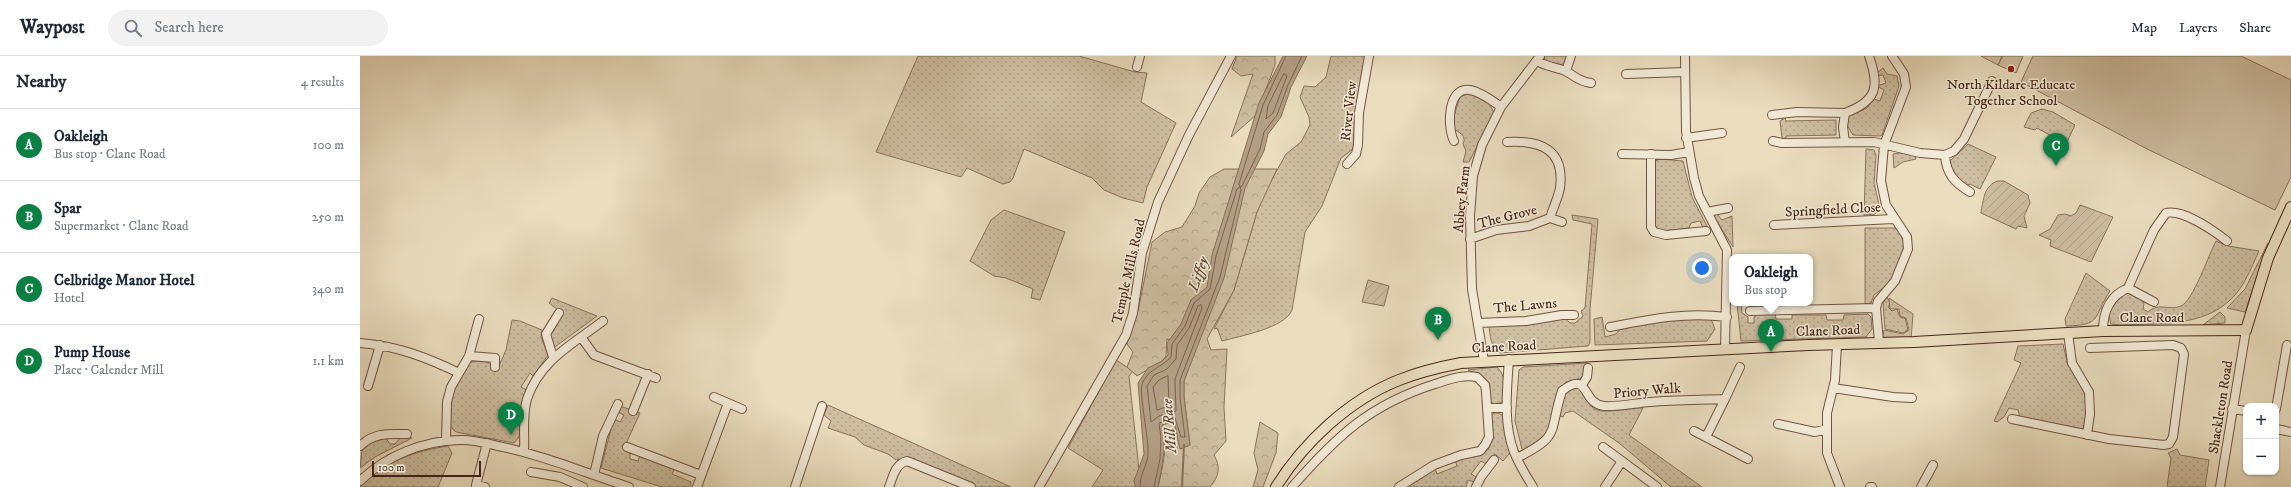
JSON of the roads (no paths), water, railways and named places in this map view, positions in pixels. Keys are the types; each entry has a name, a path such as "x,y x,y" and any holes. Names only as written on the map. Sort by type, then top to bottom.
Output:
{"main road":[{"path":"2246,330 2268,258 2291,207"},
{"name":"Clane Road","path":"1276,487 1290,467 1315,438 1349,409 1372,393 1397,380 1426,370 1461,363 1509,359 1837,345 2102,331 2246,330"}],"street":[{"path":"1137,67 1140,56"},
{"name":"Temple Mills Road","path":"1039,487 1126,336 1133,313 1142,253 1158,202 1194,126 1231,56"},
{"name":"River View","path":"1347,164 1356,154 1358,146 1359,113 1369,56"},
{"path":"1566,71 1571,56"},
{"path":"1685,56 1686,138 1694,178 1707,212 1726,250 1727,317 1725,349"},
{"path":"1772,115 1797,112 1845,113 1864,105 1871,96 1875,83 1869,56"},
{"path":"1538,59 1546,67 1566,71 1574,78 1592,83"},
{"name":"Abbey Farm","path":"1484,361 1472,289 1470,239 1473,176 1482,145 1501,107 1538,59"},
{"path":"1879,342 1876,308 1878,301 1885,290 1895,281 1908,249 1907,238 1902,229 1893,219 1886,205 1881,181 1884,145 1906,87 1904,74 1894,59"},
{"path":"1626,74 1684,72"},
{"path":"1773,141 1782,143 1874,142 1935,155 1945,155 1954,151 1964,139 1992,81"},
{"path":"1454,141 1450,133 1449,118 1456,96 1461,92 1471,90 1501,107"},
{"path":"1845,113 1843,127 1845,142"},
{"path":"1686,138 1722,133"},
{"name":"The Grove","path":"1508,142 1534,142 1544,146 1558,164 1561,174 1560,190 1550,218"},
{"path":"1622,154 1671,155 1689,152"},
{"path":"1652,154 1651,227 1654,232 1666,235 1706,231"},
{"path":"1945,155 1946,168 1952,179 1970,192"},
{"path":"1707,212 1728,208"},
{"path":"2102,331 2103,315 2108,304 2119,293 2128,288 2154,230 2166,213 2181,214 2214,231 2228,241"},
{"name":"The Grove","path":"1470,239 1496,230 1529,226 1550,218 1562,222"},
{"name":"Springfield Close","path":"1774,225 1893,219"},
{"path":"2128,288 2154,302"},
{"path":"1750,311 1876,308"},
{"path":"553,357 546,334 559,313"},
{"path":"1610,328 1681,315 1706,314 1727,317"},
{"name":"The Lawns","path":"1478,323 1526,321 1562,315 1574,315"},
{"path":"446,441 446,408 451,388 469,356 478,319"},
{"path":"524,451 523,422 527,399 537,377 553,357 603,321"},
{"name":"Shackleton Road","path":"2220,487 2246,330"},
{"path":"2068,333 2072,363 2089,392 2090,414 2087,435"},
{"path":"581,337 594,355 656,378"},
{"path":"360,343 380,345 421,355 459,373"},
{"path":"368,386 380,345"},
{"path":"1837,345 1833,388 1827,413 1827,453 1839,487"},
{"path":"2012,419 2087,435 2164,445 2169,444 2173,437 2184,354 2181,348 2173,345 2090,348"},
{"path":"2277,403 2287,345"},
{"path":"469,356 495,358 495,367"},
{"path":"1509,359 1507,408 1509,436 1517,458 1533,487"},
{"path":"1706,437 1740,367"},
{"path":"1517,458 1537,448 1552,433 1562,391 1570,384 1577,383 1582,385 1587,377 1588,368"},
{"path":"633,411 648,374"},
{"path":"1292,487 1334,440 1385,404 1418,390 1462,377 1477,377 1484,385 1489,437 1480,451 1461,455 1434,465 1399,487"},
{"name":"Priory Walk","path":"1582,385 1593,402 1606,406 1683,399 1724,399"},
{"path":"1833,388 1893,397 1912,398"},
{"path":"714,398 742,409"},
{"path":"697,487 728,403"},
{"path":"594,475 603,436 618,404"},
{"path":"795,487 822,406"},
{"path":"1487,408 1507,408"},
{"path":"2232,409 2243,411"},
{"path":"613,414 622,418"},
{"path":"1778,424 1815,432 1828,429"},
{"path":"2279,430 2291,432"},
{"path":"1694,431 1748,459"},
{"path":"360,446 373,436 384,433 407,434"},
{"path":"360,481 372,470 401,453 446,441 463,440 487,443 524,451 629,487"},
{"path":"485,487 476,485 487,443"},
{"path":"627,447 701,475"},
{"path":"1603,447 1657,487"},
{"path":"1476,487 1481,477 1494,460"},
{"path":"889,487 896,469 903,462 907,461 971,487"},
{"path":"1605,487 1622,461"},
{"path":"560,477 564,465"},
{"path":"1921,487 1933,465"},
{"path":"531,472 560,477 583,487"}],"water":[{"path":"1283,56 1307,56 1291,87 1281,117 1268,134 1264,151 1245,188 1224,278 1184,381 1184,397 1190,445 1180,449 1174,421 1162,425 1164,448 1158,487 1136,487 1134,481 1144,454 1138,383 1148,368 1162,361 1168,355 1167,343 1181,324 1191,300 1207,287 1212,255 1259,103"}],"waterway":[{"name":"Mill Race","path":"1182,487 1184,445"}],"place":[{"name":"North Kildare Educate Together School","path":"2011,69"},
{"name":"Celbridge Manor Hotel","path":"2056,166"},
{"name":"Spar","path":"1438,340"},
{"name":"Oakleigh","path":"1771,352"},
{"name":"Pump House","path":"511,435"}],"water label":[{"name":"Liffey","path":"1198,274"}]}
